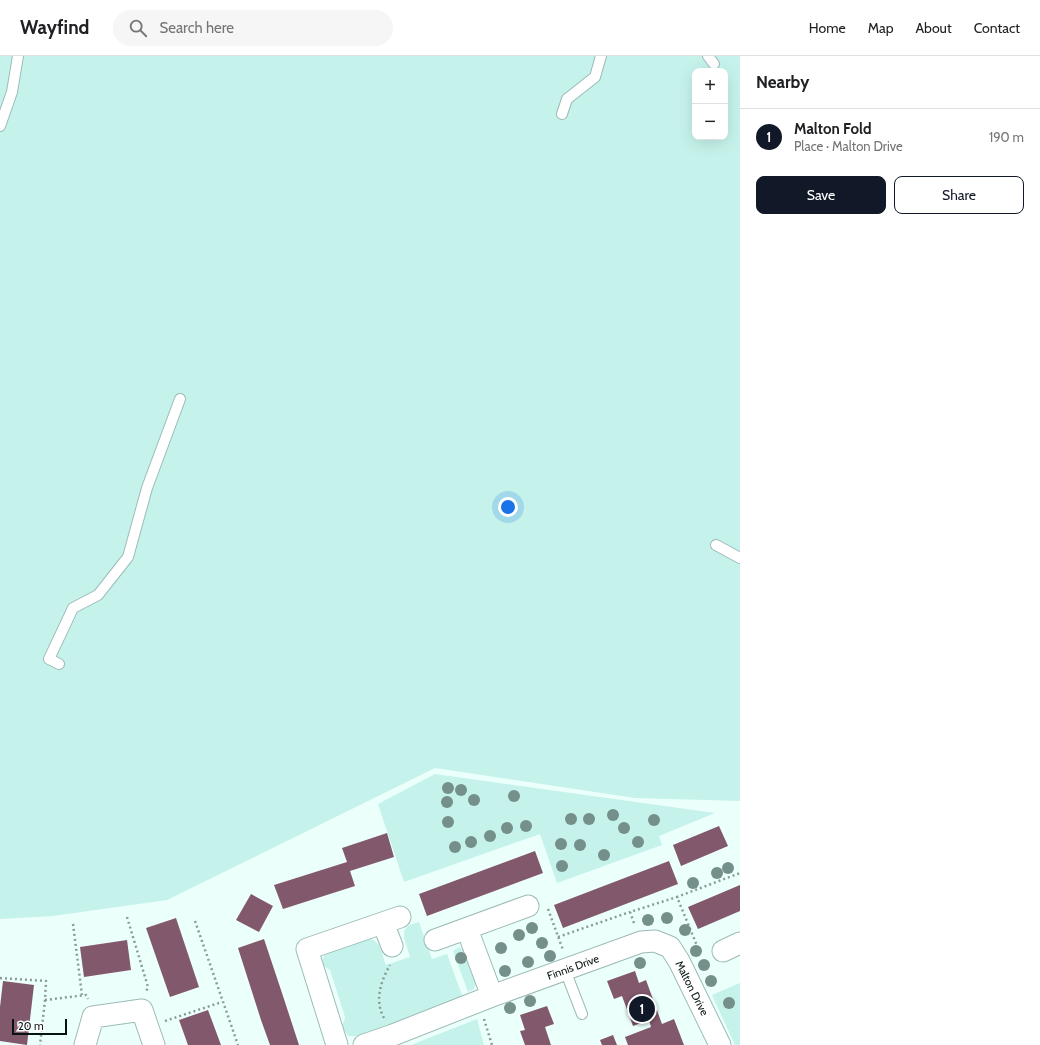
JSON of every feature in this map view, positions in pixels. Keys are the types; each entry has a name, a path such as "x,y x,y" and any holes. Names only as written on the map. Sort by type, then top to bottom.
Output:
{"street":[{"path":"435,940 528,906"},
{"path":"337,1045 307,949 391,920 392,946"},
{"path":"467,929 485,999"},
{"name":"Malton Drive","path":"648,941 670,947 679,960 720,1045"},
{"name":"Finnis Drive","path":"364,1045 485,999 648,941"},
{"path":"85,1045 93,1017 148,1027"}],"lane":[{"path":"0,126 12,92 18,56"},
{"path":"562,114 567,99 595,76 601,56"},
{"path":"59,664 49,659 73,608 98,595 128,557 147,488 180,399"},
{"path":"716,545 740,558"},
{"path":"567,969 582,1014"}],"path":[{"path":"558,937 677,897 740,873"},
{"path":"677,897 700,953 679,960"},
{"path":"528,906 546,903 567,969"},
{"path":"630,912 648,941"},
{"path":"127,917 148,987 148,1027 222,1002"},
{"path":"195,921 238,1045"},
{"path":"73,924 82,995"},
{"path":"392,946 391,962 382,979 378,997 381,1013 393,1035"},
{"path":"0,978 46,982 40,1045"},
{"path":"45,1000 86,995 93,1017"},
{"path":"485,999 492,1045"}],"green space":[{"path":"0,56 740,56 740,801 635,798 435,768 167,900 53,916 0,919"},
{"path":"435,774 715,813 659,836 662,845 557,883 540,834 404,882 378,804"},
{"path":"419,922 432,959 447,954 463,998 358,1036 348,1036 342,1027 345,1017 330,970 322,965 322,960 330,951 370,939 379,946 386,965 410,957 404,938 404,931 409,925"},
{"path":"459,947 466,951 477,979 474,989 468,992 453,951"},
{"path":"740,983 740,1045 735,1045 712,995"},
{"path":"477,1019 484,1045 411,1045"}],"building":[{"path":"719,826 728,846 681,866 673,845"},
{"path":"387,833 394,857 350,871 355,886 283,909 274,885 347,862 342,848"},
{"path":"535,851 543,873 427,916 419,894"},
{"path":"669,861 678,884 563,928 554,905"},
{"path":"740,885 740,911 698,929 688,907"},
{"path":"251,894 273,906 259,932 236,920"},
{"path":"176,918 199,987 170,997 146,928"},
{"path":"264,939 299,1045 270,1045 261,1020 238,948"},
{"path":"127,940 131,970 84,977 80,947"},
{"path":"635,971 639,983 646,980 662,1024 674,1019 684,1045 628,1045 625,1037 651,1027 649,1020 633,1026 622,996 614,999 607,981"},
{"path":"3,981 34,985 27,1045 0,1041 0,1007"},
{"path":"547,1006 554,1024 545,1027 551,1045 525,1045 520,1031 525,1030 520,1015"},
{"path":"208,1010 221,1045 188,1045 179,1020"},
{"path":"613,1035 617,1045 602,1045 600,1040"}],"place":[{"name":"Malton Fold","path":"642,1009"}]}
